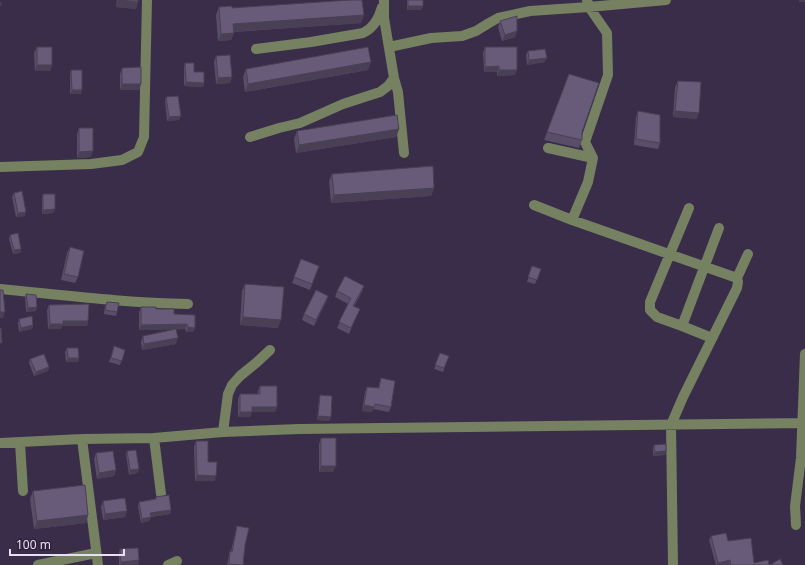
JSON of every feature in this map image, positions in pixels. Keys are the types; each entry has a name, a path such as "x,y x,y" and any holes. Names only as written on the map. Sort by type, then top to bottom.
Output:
{"street":[{"path":"0,167 91,164 122,160 138,152 144,137 147,0"},
{"path":"389,47 431,38 462,36 476,31 498,18 530,11 588,4 666,0"},
{"path":"384,1 384,18 394,78 398,92 404,153"},
{"path":"256,49 311,42 363,33 373,26 384,1"},
{"path":"572,220 588,182 593,158 585,142 608,76 607,34 588,4"},
{"path":"250,137 300,123 344,104 380,92 388,86 394,78"},
{"path":"548,148 593,158"},
{"path":"534,205 736,278"},
{"path":"689,208 650,302 650,310 657,317 712,338"},
{"path":"682,326 719,228"},
{"path":"673,565 671,425 683,397 737,288 738,282 736,278 748,254"},
{"path":"0,289 153,304 188,304"},
{"path":"223,432 228,394 232,385 240,376 270,350"},
{"path":"796,526 795,506 802,458 804,423 805,354"},
{"path":"0,443 82,439 154,438 223,432 377,428 804,423"},
{"path":"154,438 161,494"},
{"path":"82,439 98,565"},
{"path":"20,443 23,491"},
{"path":"38,565 96,553"}],"building":[{"path":"118,0 138,0 138,2"},
{"path":"362,0 364,15 233,24 234,33 221,34 219,7 232,6 232,8"},
{"path":"408,0 423,0 423,6 408,6"},
{"path":"517,16 517,31 505,35 500,21"},
{"path":"37,47 52,47 52,65 37,65"},
{"path":"368,47 371,62 248,84 246,69"},
{"path":"485,47 517,47 517,70 499,70 499,66 485,67"},
{"path":"545,49 547,58 529,60 528,51"},
{"path":"230,55 232,77 218,78 216,56"},
{"path":"185,63 194,63 194,72 204,72 204,83 186,82"},
{"path":"141,67 141,84 122,84 122,68"},
{"path":"71,70 82,70 82,90 72,90"},
{"path":"569,74 599,83 582,132 582,140 547,132"},
{"path":"678,81 701,82 699,113 675,111"},
{"path":"178,96 181,116 169,117 166,97"},
{"path":"638,111 660,115 660,143 636,139"},
{"path":"397,115 399,129 299,145 297,131"},
{"path":"79,128 93,128 93,151 79,152"},
{"path":"433,166 434,188 334,195 332,174"},
{"path":"22,191 26,212 18,213 14,193"},
{"path":"43,194 55,194 55,209 43,210"},
{"path":"18,233 21,249 14,250 10,235"},
{"path":"70,247 84,251 78,277 64,274"},
{"path":"301,259 319,266 312,284 294,277"},
{"path":"532,266 541,269 537,280 528,277"},
{"path":"345,276 364,286 353,306 360,309 351,328 339,322 351,298 337,291"},
{"path":"245,284 284,287 281,320 243,317"},
{"path":"0,290 3,290 5,312 0,312"},
{"path":"316,290 328,296 316,320 304,314"},
{"path":"26,294 36,295 37,307 28,308"},
{"path":"107,302 119,303 117,312 105,310"},
{"path":"89,304 88,321 63,321 63,324 50,324 49,305"},
{"path":"141,307 174,309 174,314 195,315 195,328 188,327 187,324 141,325"},
{"path":"32,316 33,325 21,328 19,319"},
{"path":"1,328 2,343 0,343"},
{"path":"176,329 178,338 144,344 143,336"},
{"path":"114,346 125,350 122,361 111,358"},
{"path":"67,348 78,348 79,358 68,358"},
{"path":"440,353 449,356 444,368 435,365"},
{"path":"44,354 49,367 36,372 30,359"},
{"path":"381,378 395,381 391,407 375,404 374,407 364,405 367,387 379,388"},
{"path":"260,386 277,386 277,407 252,407 252,412 240,412 240,394 260,394"},
{"path":"320,395 332,396 331,417 318,416"},
{"path":"321,438 336,438 336,466 321,466"},
{"path":"196,441 208,441 208,462 217,462 216,476 197,475"},
{"path":"666,444 666,451 655,452 654,445"},
{"path":"136,450 139,469 130,470 127,451"},
{"path":"113,451 116,470 99,473 96,453"},
{"path":"85,485 88,515 37,521 33,491"},
{"path":"169,495 171,510 150,513 151,517 142,519 139,502"},
{"path":"125,498 127,511 105,514 103,501"},
{"path":"237,526 249,528 245,545 243,565 229,564 230,551 232,552"},
{"path":"726,533 728,541 751,538 754,563 768,560 769,565 731,565 730,560 718,563 711,536"},
{"path":"138,548 139,560 121,562 120,549"},
{"path":"780,559 783,565 770,565"}]}
